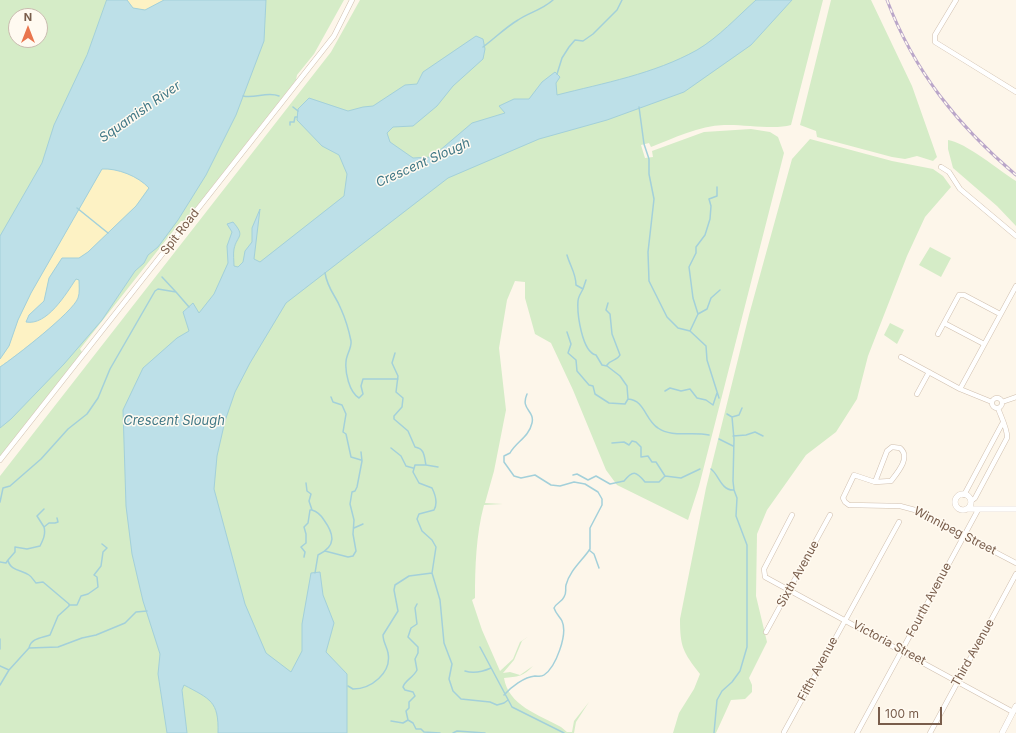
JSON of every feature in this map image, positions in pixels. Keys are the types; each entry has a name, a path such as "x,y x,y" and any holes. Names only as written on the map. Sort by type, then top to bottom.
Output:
{"street":[{"name":"Spit Road","path":"0,460 334,36 352,0"},
{"path":"956,0 935,34 935,42 1016,92"},
{"path":"941,167 949,172 960,189 1016,236"},
{"path":"960,389 1016,286"},
{"path":"938,334 958,296 962,294 1000,314"},
{"path":"944,323 984,344"},
{"path":"901,357 960,389 992,402 993,406 998,408 1002,424 1007,432 1007,438 975,498 971,501 970,506 966,510"},
{"path":"917,394 929,372"},
{"path":"998,408 1001,406 1002,402 1016,397"},
{"path":"992,402 997,398 1002,402"},
{"path":"1002,424 964,494 957,497 955,504 959,509 966,510 978,510 985,508 1016,509"},
{"path":"892,447 900,448 904,452 905,457 893,479 886,482 875,482 887,451 892,447"},
{"name":"Winnipeg Street","path":"875,482 854,475 844,493 843,498 845,502 850,505 909,508 1016,563"},
{"path":"964,494 968,496 971,501 985,508"},
{"name":"Fourth Avenue","path":"857,733 978,510"},
{"name":"Victoria Street","path":"792,515 763,573 765,577 1015,710"},
{"name":"Sixth Avenue","path":"766,632 830,515"},
{"name":"Fifth Avenue","path":"783,733 899,522"},
{"name":"Third Avenue","path":"930,733 1016,574"},
{"path":"1002,733 1015,710"}],"green space":[{"path":"0,0 344,0 314,54 297,75 296,80 185,221 181,221 80,349 82,352 0,456"},
{"path":"360,0 823,0 791,125 776,127 732,125 715,126 687,133 651,147 649,143 641,145 645,158 653,157 652,151 704,132 751,129 770,132 778,137 784,153 699,486 688,520 617,485 606,470 573,390 551,343 535,334 525,298 525,282 515,281 507,300 499,348 506,410 494,471 485,503 503,504 484,505 476,551 475,598 472,600 482,630 500,671 513,659 520,642 529,636 522,641 514,660 503,673 510,672 520,675 504,678 507,687 518,702 567,732 572,732 574,721 589,702 576,722 574,733 0,733 0,476 331,52"},
{"path":"831,0 871,0 912,86 937,157 933,161 917,156 905,159 892,157 817,137 816,131 800,125"},
{"path":"810,139 892,161 933,169 943,176 951,187 925,217 907,256 868,356 857,399 836,432 806,455 767,510 757,534 756,596 767,642 749,678 752,685 752,692 745,699 731,700 716,733 673,733 679,713 694,689 700,674 684,649 681,636 680,619 706,488 749,315 792,159"},
{"path":"948,140 973,151 1016,181 1016,226 997,206 953,168 948,149"},
{"path":"930,247 951,258 941,277 919,265"},
{"path":"890,323 904,330 897,344 884,335"}],"sand":[{"path":"127,0 164,0 145,10 133,8"},
{"path":"102,169 121,171 134,176 149,187 136,206 88,252 79,258 62,258 49,278 44,301 29,315 60,302 76,279 79,280 79,298 74,305 55,323 0,367 0,359 9,346 18,320 31,293"}],"water":[{"name":"Squamish River","path":"107,0 127,0 133,8 145,10 164,0 266,0 264,41 236,115 206,175 178,220 158,247 148,255 144,263 135,271 102,320 64,364 11,419 0,428 0,367 55,323 74,305 78,298 79,280 76,279 55,308 41,319 34,322 26,322 29,315 44,301 49,278 62,258 79,258 88,252 136,206 149,188 133,176 121,171 102,169 31,293 18,320 9,346 0,359 0,236 42,163 54,125 87,55"},
{"name":"Crescent Slough","path":"756,0 792,0 751,45 684,92 607,120 539,139 448,178 286,303 250,363 235,392 225,421 217,456 214,489 245,604 266,653 291,672 302,651 302,624 311,573 320,572 323,595 334,623 326,652 347,674 347,733 218,733 218,722 215,707 206,698 184,685 182,690 187,733 167,733 158,674 160,654 143,601 132,554 126,506 123,410 143,368 177,338 189,331 183,312 193,303 199,313 214,294 228,263 227,246 232,232 227,224 233,222 240,233 234,249 234,266 238,267 243,262 245,251 252,242 252,228 260,209 254,259 260,262 344,196 347,174 339,155 322,146 297,120 298,109 309,98 348,111 373,106 405,85 417,84 423,72 476,36 483,39 485,49 483,59 453,86 437,106 413,126 393,127 387,133 390,142 413,158 432,157 472,123 505,113 499,106 514,99 529,99 542,82 555,72 560,77 556,83 557,95 646,72 681,58 705,45"}],"waterway":[{"path":"483,47 522,17 545,6 553,0"},
{"path":"557,74 562,58 575,40 583,41 593,34 617,10 622,0"},
{"path":"243,96 252,97 270,94 279,96"},
{"path":"293,107 298,111"},
{"path":"639,107 644,144 649,159 649,174 654,199 648,252 649,281 667,317 678,328 690,331 706,346 707,360 719,398"},
{"path":"290,125 290,122 294,122 295,117 297,117"},
{"path":"698,314 693,298 689,267 696,253 696,247 705,235 710,219 711,206 709,199 717,196 717,187"},
{"path":"77,208 108,233"},
{"path":"567,255 574,273 576,285 583,289 578,298 578,307 581,332 584,340 587,347 596,355 602,365 607,366 620,376 627,386 628,399 625,404 609,403 595,394 593,386 589,385 577,371 576,360 568,353 571,344 567,332"},
{"path":"325,273 328,284 339,304 350,337 351,344 346,359 347,376 350,387 359,398 363,394 361,386 363,379 398,379"},
{"path":"162,277 176,292"},
{"path":"583,289 586,280"},
{"path":"0,502 3,488 10,486 41,459 68,429 87,414 98,398 110,369 155,291 158,289 176,292 189,307"},
{"path":"690,331 698,314 707,309 711,298 720,290"},
{"path":"607,365 620,355 612,334 610,314 606,310 608,303"},
{"path":"395,353 392,363 398,376 396,392 403,398 402,407 394,416 394,419 408,431 415,447 421,449 424,453 426,465 415,465 413,472 419,483 432,488 436,499 434,510 419,514 417,519 422,531 432,540 436,547 432,573 440,600 444,643 452,664 449,679 453,691 461,699 490,702 497,705 508,700"},
{"path":"665,391 670,388 681,391 690,389 697,398 706,400 713,405 717,393"},
{"path":"504,695 522,680 544,675 557,658 562,642 563,627 562,621 554,608 565,596 566,585 570,575 590,549 590,528 602,505 602,499 598,492 585,484 574,482 560,486 551,485 535,475 521,478 514,476 504,462 504,456 510,453 525,436 532,423 532,415 525,403 527,394"},
{"path":"331,397 333,402 342,405 346,414 343,432 346,434 351,457 361,460"},
{"path":"628,399 634,400 638,403 650,420 658,428 664,431 676,434 709,435"},
{"path":"732,417 739,415 742,408"},
{"path":"714,733 717,700 722,691 732,682 740,671 747,647 747,545 736,516 737,498 733,481 734,439 732,417 727,414"},
{"path":"733,436 746,435 755,432 763,436"},
{"path":"719,439 733,446"},
{"path":"612,443 624,442 629,445 632,441 636,442 641,447 641,457 648,456 652,462 656,462 665,476 681,478 700,469"},
{"path":"391,448 401,456 406,466 413,468"},
{"path":"325,551 348,557 353,556 356,551 353,534 354,520 350,504 352,492 355,491 357,487 362,461 361,452"},
{"path":"426,465 438,467"},
{"path":"711,469 726,488 733,490"},
{"path":"573,475 577,474 588,480 596,476 610,484 624,481 634,473 645,482 659,482 665,476"},
{"path":"306,483 307,491 311,494 309,501 312,510"},
{"path":"44,509 37,516 44,527"},
{"path":"304,557 305,552 301,547 306,543 304,527 308,523 310,510 312,510"},
{"path":"312,510 323,518 332,535 331,544 318,555 315,573"},
{"path":"8,560 15,552 15,547 27,549 40,546 44,535 44,527 49,523 58,522 57,518"},
{"path":"354,528 363,524"},
{"path":"70,605 77,605 81,596 88,594 98,587 97,577 94,575 101,566 103,552 107,548 102,544"},
{"path":"589,550 594,554 599,568"},
{"path":"0,562 6,563 8,560 11,566 29,575 36,583 43,582 69,604 69,606 58,616 50,635 34,640 29,648"},
{"path":"348,686 353,689 367,686 379,678 387,667 388,653 383,635 398,611 394,590 395,585 409,576 432,573"},
{"path":"417,604 415,608 417,624 411,628 408,637 418,647 418,653 415,659 417,670 403,687 405,690 413,692 415,696 409,702 409,708 406,711 408,720 413,723 416,729 421,729 424,732 440,733"},
{"path":"0,685 9,670 29,648 58,647 82,638 96,635 125,623 136,612 147,611"},
{"path":"0,639 0,649"},
{"path":"480,647 512,707 564,733"},
{"path":"0,666 9,670"},
{"path":"465,671 478,672 491,668"},
{"path":"391,721 403,723 408,720"},
{"path":"453,733 457,731 485,733"}],"railway":[{"path":"887,0 910,50 924,74 940,96 975,137 1016,175"}]}
